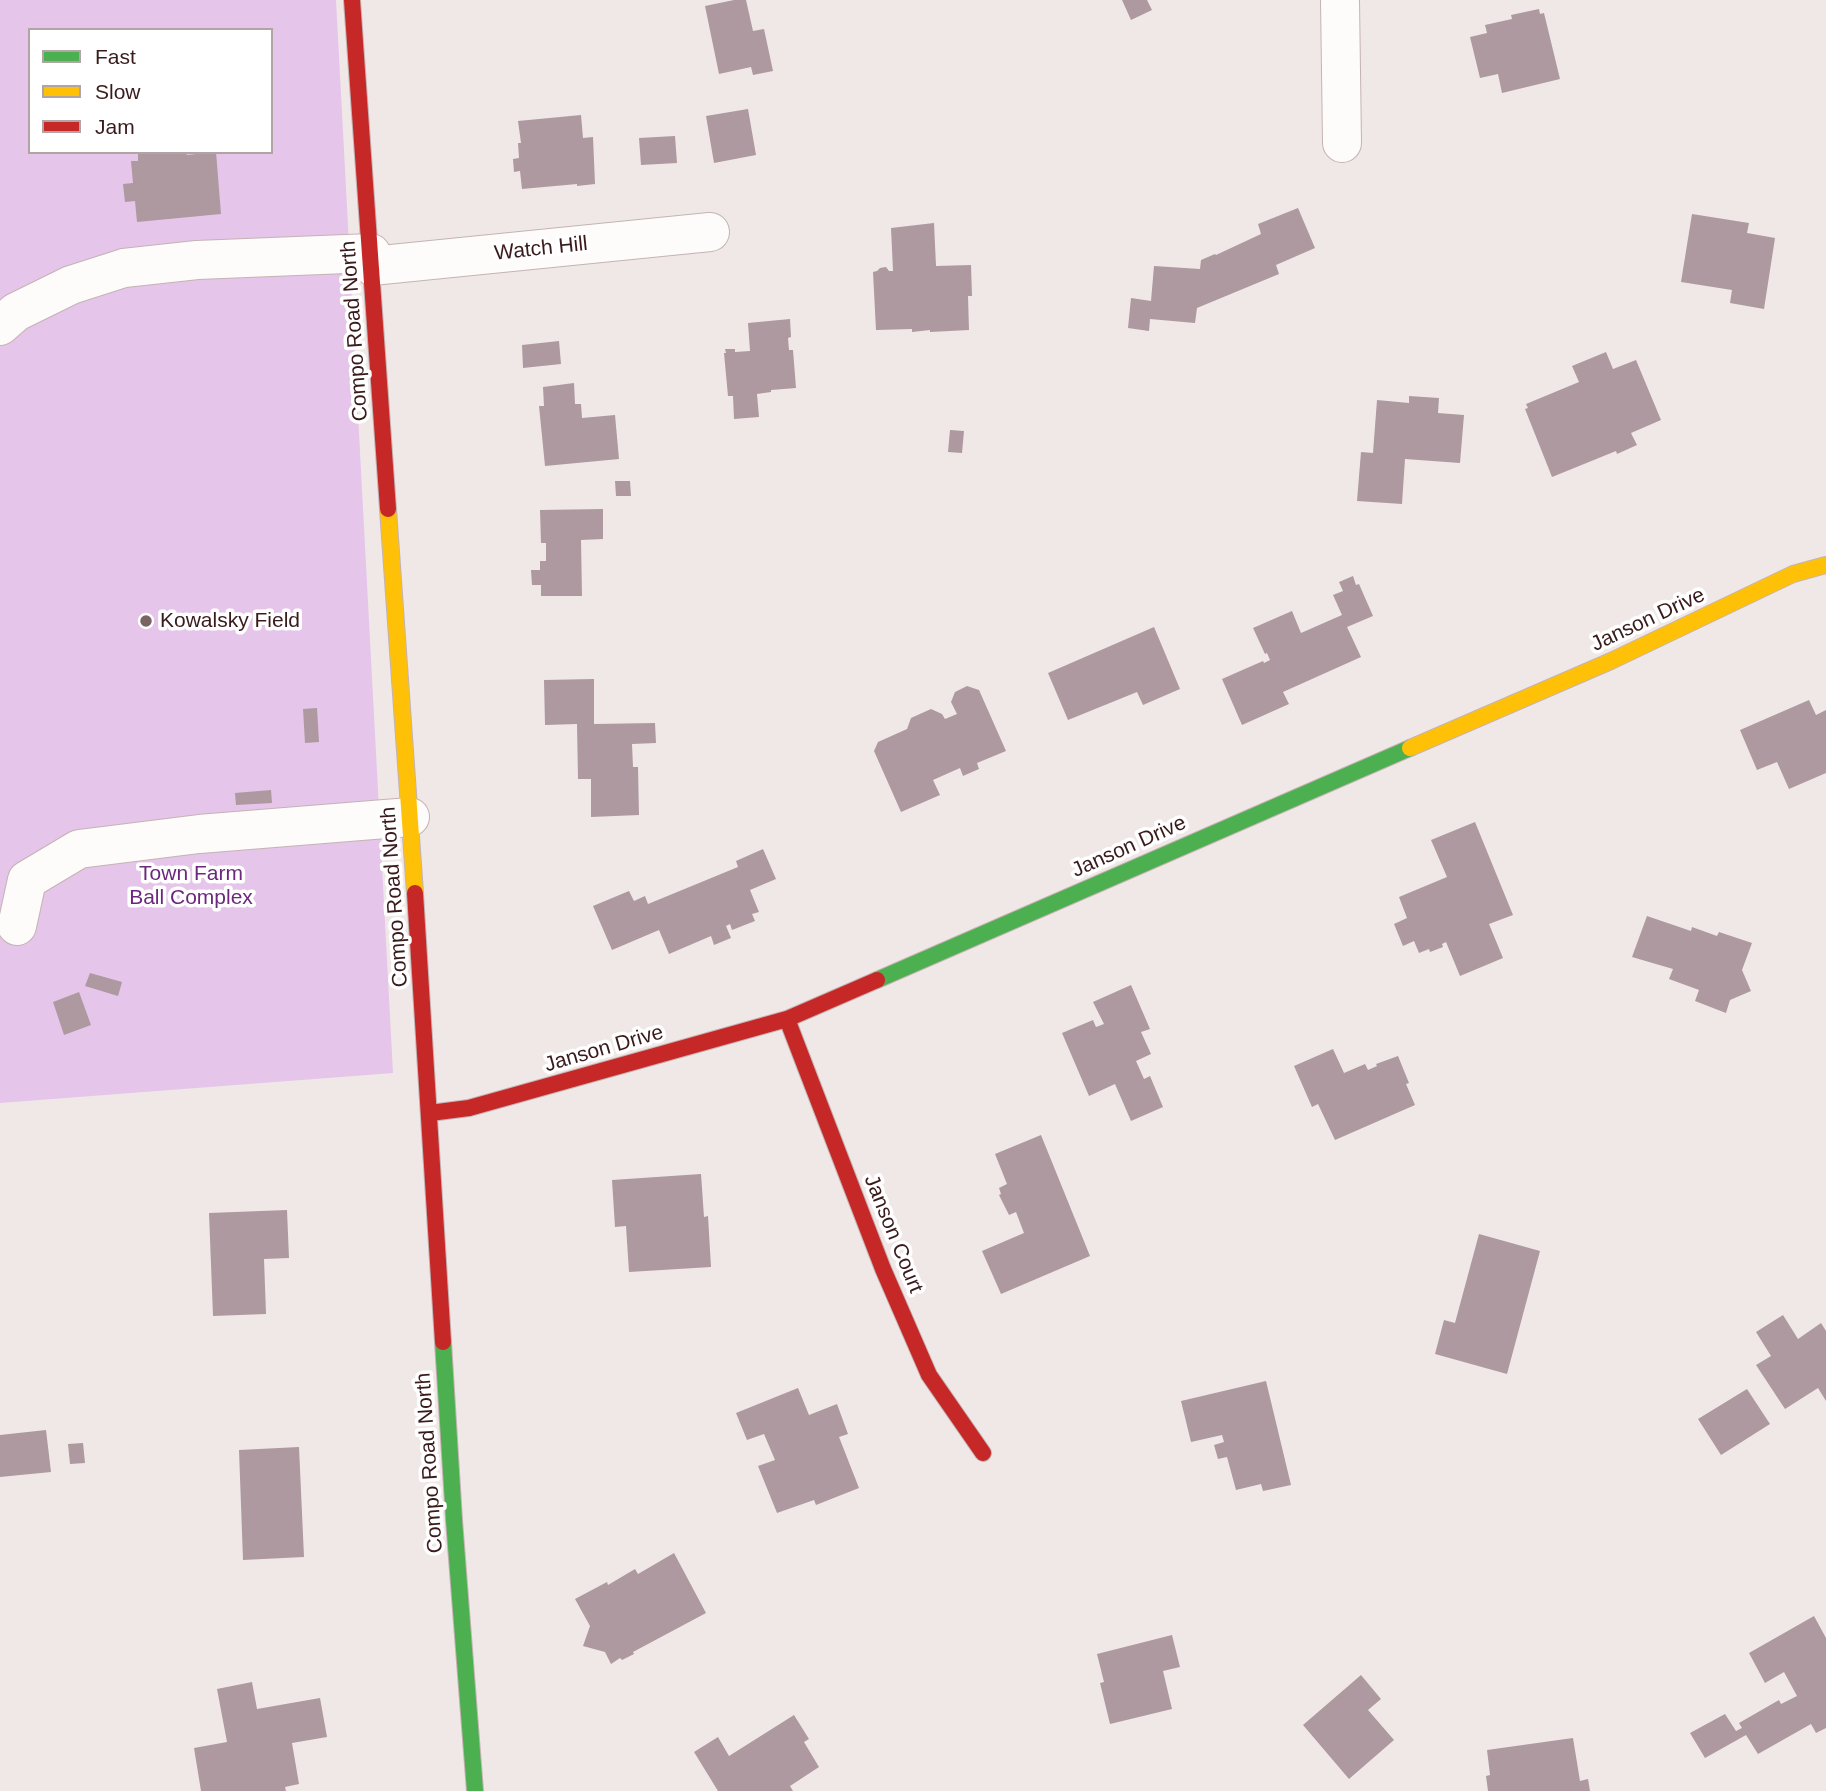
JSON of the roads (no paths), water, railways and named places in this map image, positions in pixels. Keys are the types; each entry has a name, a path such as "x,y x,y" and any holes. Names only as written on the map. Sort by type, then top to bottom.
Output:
{"street":[{"name":"Compo Road North","path":"352,0 430,1113 454,1520 475,1791"},
{"path":"1340,0 1342,143"},
{"name":"Watch Hill","path":"0,326 16,312 71,285 124,268 197,260 371,260 710,232"},
{"name":"Janson Drive","path":"430,1113 469,1108 787,1019 1611,662 1793,573 1826,565"},
{"path":"17,926 27,880 79,849 199,834 410,817"},
{"name":"Janson Court","path":"787,1019 883,1269 929,1375 984,1453"}],"place":[{"name":"Kowalsky Field","path":"146,621"}],"park label":[{"name":"Town Farm Ball Complex","path":"191,886"}]}
